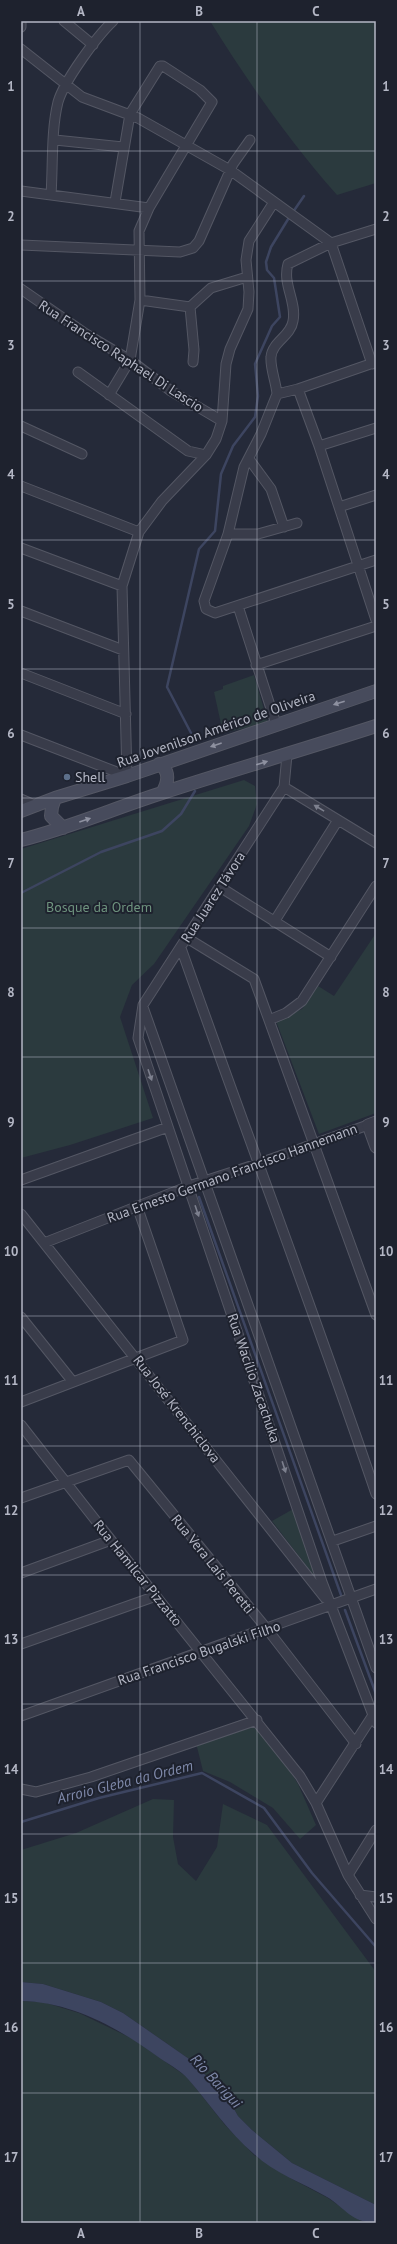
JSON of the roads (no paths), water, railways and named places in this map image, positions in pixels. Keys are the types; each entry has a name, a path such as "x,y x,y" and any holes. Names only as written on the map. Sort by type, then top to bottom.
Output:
{"main road":[{"name":"Rua Jovenilson Américo de Oliveira","path":"21,811 55,798 127,776 376,691"},
{"path":"21,840 63,828 162,793 376,726"},
{"path":"159,764 163,766 167,775 167,785 162,793"},
{"path":"55,798 52,807 52,816 63,828"}],"street":[{"path":"21,21 21,27"},
{"path":"64,21 93,44"},
{"path":"51,195 55,140 55,116 59,101 67,84 93,44 102,31 113,21"},
{"path":"21,49 88,100 130,114 230,170 286,212 331,243 374,363 298,389 277,394"},
{"path":"109,395 130,360 140,300 138,231 149,208 186,144 212,104 212,99 162,66 160,66 130,114 123,147 115,202"},
{"path":"55,140 123,147"},
{"path":"21,245 180,252 193,248 199,241 230,170 238,155 250,140"},
{"path":"21,191 115,202 149,208"},
{"path":"21,735 127,776 122,586 139,532 162,500 206,455 216,439 222,421 226,364 230,349 248,309 249,292 246,260 249,241 274,202"},
{"path":"376,229 331,243 288,264 286,281 294,311 294,322 291,330 274,349 271,357 277,394 240,481 228,534 204,601 206,609 215,613 376,560"},
{"path":"190,307 210,288 247,277"},
{"name":"Rua Francisco Raphael Di Lascio","path":"21,289 86,334 130,360 172,391 222,421"},
{"path":"140,300 190,307"},
{"path":"190,307 194,350 192,362"},
{"path":"78,372 188,451 206,455"},
{"path":"298,389 319,446 376,620"},
{"path":"21,426 82,454"},
{"path":"319,446 376,428"},
{"path":"249,458 271,489 284,527"},
{"path":"21,486 139,532"},
{"path":"339,508 376,495"},
{"path":"228,534 258,534 297,523"},
{"path":"21,548 122,586"},
{"path":"238,606 276,724"},
{"path":"21,611 123,650"},
{"path":"256,664 376,626"},
{"path":"21,673 126,714"},
{"name":"Rua Juarez Távora","path":"138,1038 143,1005 284,787 287,755"},
{"path":"284,787 376,843"},
{"path":"21,799 37,806"},
{"path":"274,922 338,820"},
{"path":"269,1020 286,1013 302,1001 332,957 376,886"},
{"path":"220,887 332,957"},
{"path":"187,938 254,979 376,1315"},
{"path":"181,948 257,1164 319,1327 376,1494"},
{"name":"Rua Wacílio Zacachuka","path":"143,1005 333,1541 376,1668"},
{"name":"Rua Wacílio Zacachuka","path":"138,1038 331,1605 375,1716"},
{"path":"372,1123 376,1148"},
{"name":"Rua Ernesto Germano Francisco Hannemann","path":"44,1243 189,1186 257,1164 372,1123"},
{"path":"21,1180 168,1127"},
{"path":"21,1402 138,1359 183,1340 137,1206"},
{"name":"Rua José Krenchiclova","path":"21,1214 138,1359 331,1605"},
{"path":"21,1317 73,1382"},
{"name":"Rua Hamilcar Pizzatto","path":"21,1425 300,1776 316,1803 348,1875 376,1919"},
{"name":"Rua Vera Laís Peretti","path":"66,1482 129,1460 267,1629 356,1744"},
{"path":"21,1498 66,1482"},
{"path":"333,1541 376,1526"},
{"path":"21,1573 111,1540"},
{"name":"Rua Francisco Bugalski Filho","path":"21,1716 267,1629 352,1597 376,1590"},
{"path":"21,1644 156,1596"},
{"path":"316,1803 375,1716"},
{"path":"21,1789 36,1792 91,1777 257,1720"},
{"path":"348,1875 376,1830"},
{"path":"360,1895 376,1897"}],"water":[{"path":"21,1982 43,1984 101,2002 123,2013 192,2061 229,2100 238,2116 252,2130 292,2163 376,2205 376,2223 355,2218 327,2197 270,2167 262,2161 236,2137 185,2076 129,2037 95,2019 59,2006 21,2001"}],"waterway":[{"name":"Arroio Gleba da Ordem","path":"293,212 304,196"},
{"name":"Arroio Gleba da Ordem","path":"191,733 167,687 199,549 215,531 221,474 233,446 255,417 258,396 255,364 272,326 280,317 274,278 267,270 266,262 271,247 290,216"},
{"name":"Arroio Gleba da Ordem","path":"21,893 101,852 162,831 181,814 195,791"},
{"path":"199,1197 341,1595"},
{"path":"345,1610 376,1694"},
{"name":"Arroio Gleba da Ordem","path":"21,1822 99,1798 202,1773 264,1808 312,1873 376,1947"}],"place":[{"name":"Shell","path":"67,777"}],"park label":[{"name":"Bosque da Ordem","path":"99,907"}],"water label":[{"name":"Rio Barigui","path":"216,2081"}]}
